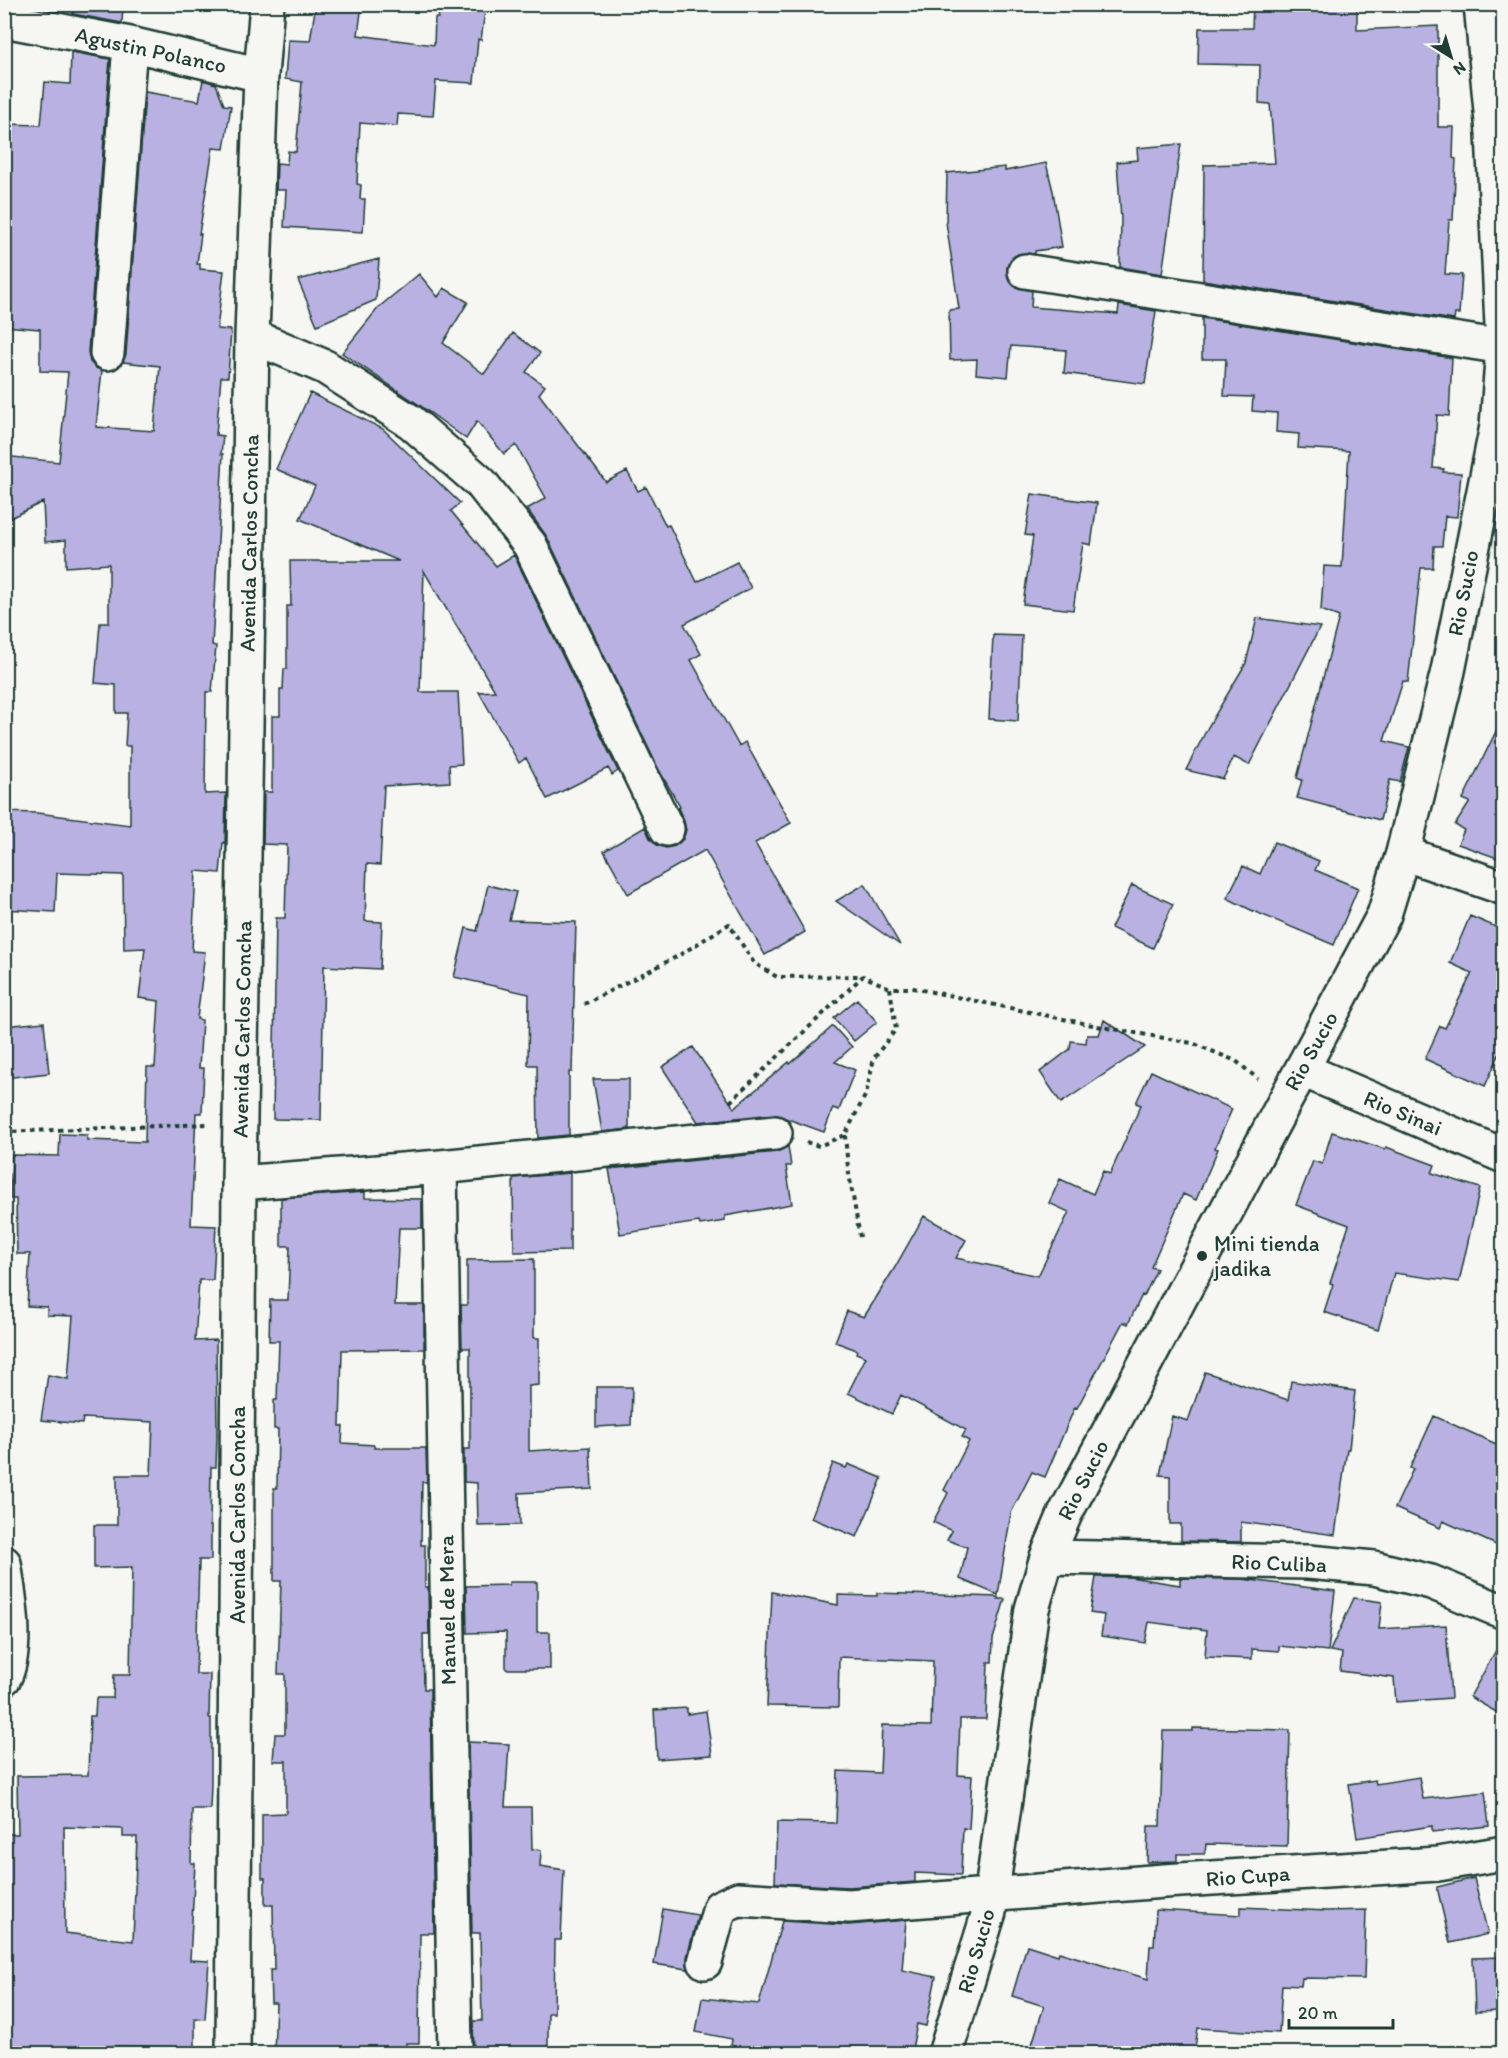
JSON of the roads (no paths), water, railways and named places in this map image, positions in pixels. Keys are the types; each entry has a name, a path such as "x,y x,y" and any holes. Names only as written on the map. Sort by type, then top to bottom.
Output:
{"street":[{"name":"Avenida Carlos Concha","path":"233,2054 239,1183 252,336 261,75 267,4"},
{"name":"Rio Sucio","path":"945,2054 989,1912 1032,1608 1047,1557 1065,1514 1384,915 1403,853 1448,671 1500,426 1503,347 1498,133 1481,4"},
{"name":"Agustin Polanco","path":"4,20 130,44 261,75"},
{"path":"108,353 130,44"},
{"path":"1025,271 1503,347"},
{"path":"252,336 325,367 411,422 481,483 530,545 667,829"},
{"path":"1403,853 1503,888"},
{"name":"Rio Sinai","path":"1303,1070 1503,1156"},
{"path":"239,1183 440,1167 775,1132"},
{"name":"Manuel de Mera","path":"440,1167 455,2054"},
{"name":"Rio Culiba","path":"1047,1557 1308,1562 1374,1568 1431,1582 1503,1612"},
{"path":"4,1563 12,1631 12,1642 4,1678"},
{"name":"Rio Cupa","path":"705,1962 720,1907 738,1899 849,1906 991,1894 1438,1864 1503,1853"}],"place":[{"name":"Mini tienda jadika","path":"1202,1256"}]}
